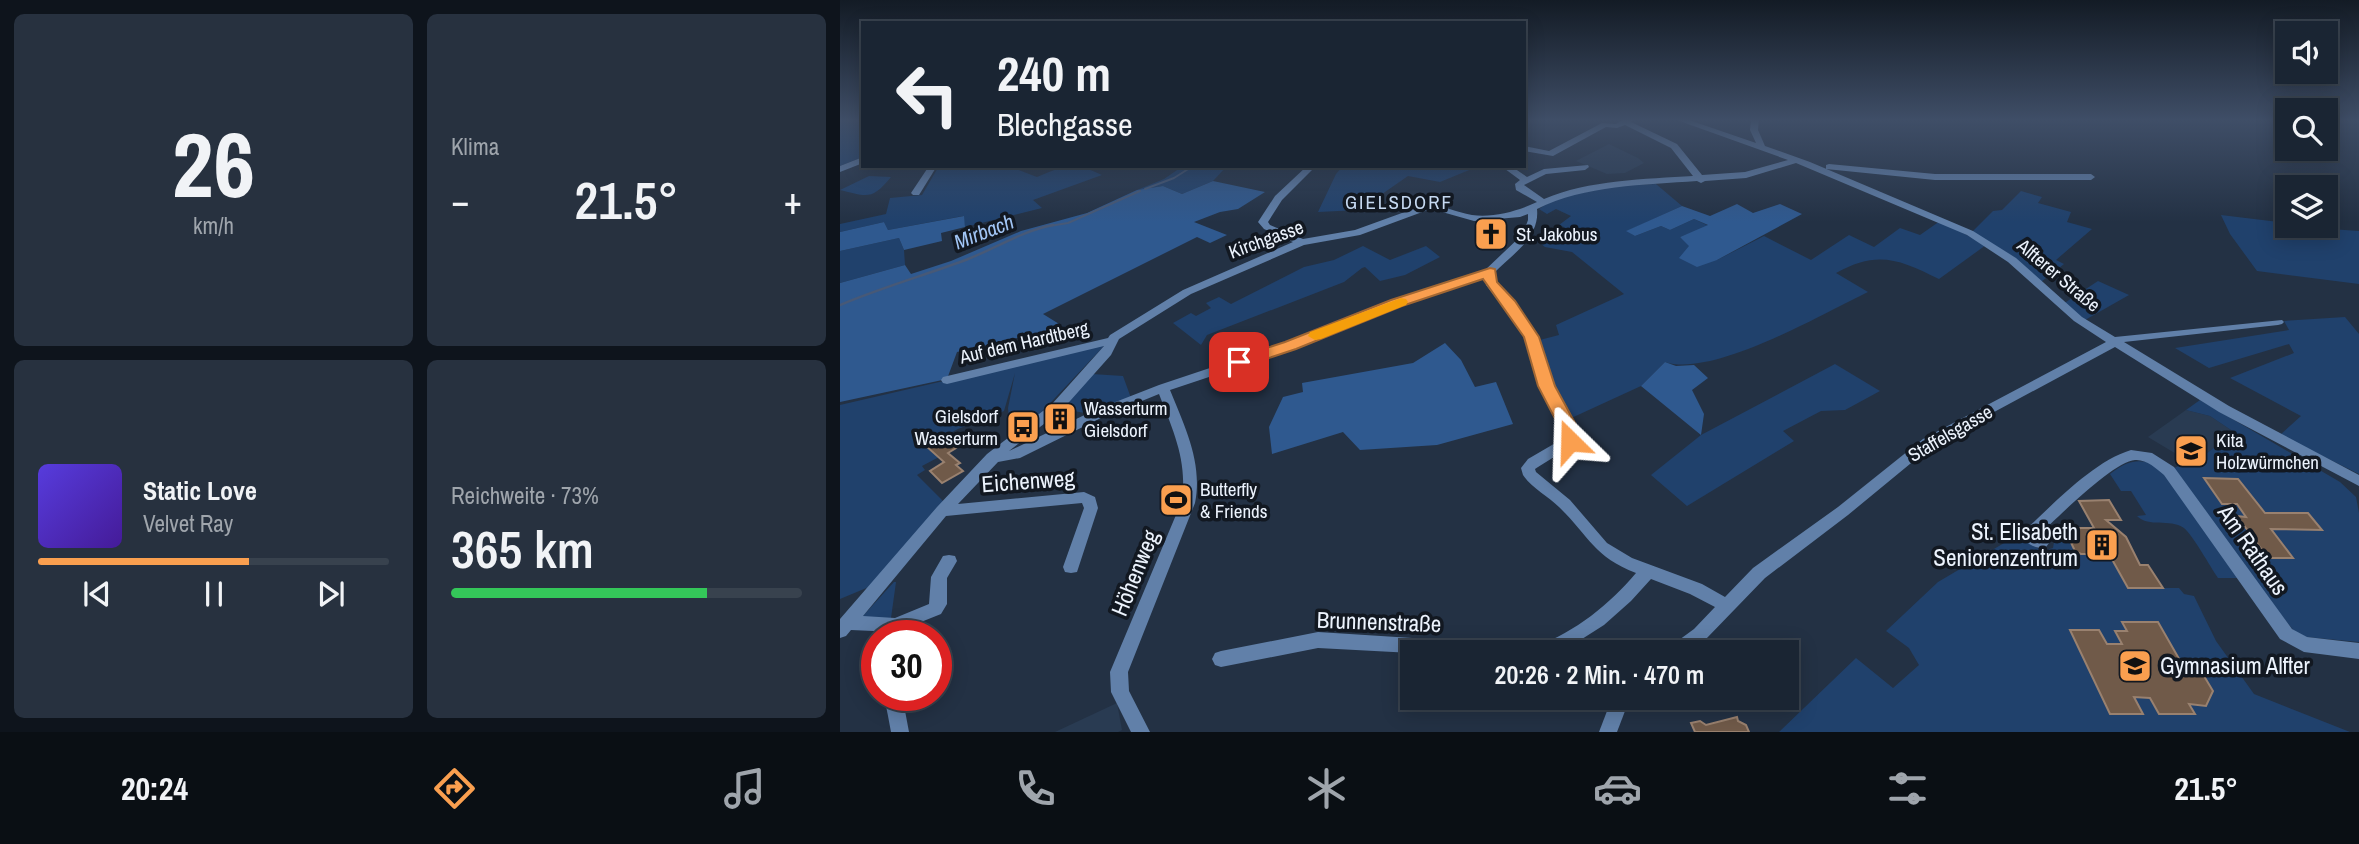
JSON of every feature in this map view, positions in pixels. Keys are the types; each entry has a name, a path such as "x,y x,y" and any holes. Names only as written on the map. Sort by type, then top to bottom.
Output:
{"street":[{"path":"1543,202 1518,187 1525,179 1544,172 1585,167 1546,153"},
{"path":"1680,153 1701,180"},
{"path":"1775,165 1777,153"},
{"name":"Alfterer Straße","path":"1777,153 1942,220 1993,246 2027,272 2064,309 2115,342 2224,409 2359,481"},
{"path":"840,169 861,161"},
{"path":"1802,162 1858,172 1935,177 2091,177"},
{"name":"Kirchgasse","path":"844,627 942,511 992,458 1057,407 1107,352 1111,341 1187,292 1302,242 1357,233 1428,207 1474,218 1520,214 1543,202 1591,189 1751,174 1775,165 1802,162"},
{"path":"916,193 932,168"},
{"path":"1302,242 1264,226 1263,222 1278,198 1310,168"},
{"path":"1508,168 1525,179"},
{"path":"992,458 1015,455 1100,413 1163,388 1277,350 1396,303 1490,272 1527,235 1534,217 1532,209"},
{"path":"1490,272 1490,283 1510,304 1531,337 1546,386 1572,434 1570,441 1533,463 1528,468 1530,475 1565,504 1602,547 1626,563 1696,589 1726,605"},
{"name":"Staffelsgasse","path":"1692,640 1759,573 1843,511 1928,442 2120,339 2278,322"},
{"name":"Auf dem Hardtberg","path":"947,380 1111,341"},
{"name":"Höhenweg","path":"1141,732 1120,692 1119,672 1188,503 1192,485 1180,433 1163,388"},
{"name":"Am Rathaus","path":"2041,543 2029,535 2123,456 2139,455 2150,458 2169,471 2286,634 2304,644 2359,651"},
{"name":"Eichenweg","path":"942,511 1084,497 1090,501 1091,509 1071,566"},
{"path":"908,620 935,609 939,604 939,577 949,561"},
{"name":"Brunnenstraße","path":"1568,640 1632,591 1647,572"},
{"name":"Brunnenstraße","path":"1221,659 1318,640 1400,645"},
{"path":"1608,732 1616,710"},
{"path":"896,711 900,732"}],"shaded area":[{"path":"840,153 861,153 861,158 840,166"},
{"path":"1591,153 1628,153 1644,163 1625,173 1607,174 1576,161"},
{"path":"938,168 1013,168 1037,177 1060,168 1083,168 1102,175 1033,200 1042,208 965,227 963,216 888,230 884,222 840,232 840,224 886,214 890,198 922,195"},
{"path":"1180,168 1225,168 1213,181 1182,194 1163,186 1137,190 1164,179"},
{"path":"1341,168 1474,168 1440,182 1408,176 1359,210 1318,212"},
{"path":"869,176 891,177 879,190 869,195 840,190"},
{"path":"1213,181 1265,192 1238,209 1220,212 1194,222 1227,235 1210,243 1197,237 1043,314 1064,327 957,352 947,379 840,402 840,283 905,265 911,274 951,261 1021,231 1087,213 1137,190 1163,186 1182,194"},
{"path":"1656,184 1682,206 1627,231 1635,236 1661,226 1670,230 1694,219 1709,226 1680,237 1717,260 1764,236 1811,260 1849,235 1874,247 1900,228 1920,235 1940,221 1986,245 1939,279 1912,266 1888,260 1864,261 1851,266 1836,273 1868,292 1738,353 1686,364 1665,362 1641,386 1567,420 1555,399 1536,341 1559,335 1556,325 1624,294 1572,252 1545,247 1536,240 1562,234 1558,231 1564,227 1559,225 1571,216 1556,209 1547,214 1539,209 1564,196 1579,192"},
{"path":"2021,191 2042,197 2038,203 2071,212 2067,222 2092,229 2056,260 2064,264 2041,282 2014,257 1972,232 1993,211 2002,210"},
{"path":"1737,204 1753,213 1780,204 1802,214 1717,260 1697,267 1679,258 1689,246 1680,237 1708,225 1694,219 1670,230 1661,226 1635,236 1626,231 1682,206 1710,216"},
{"path":"2221,215 2275,222 2275,238 2338,238 2338,230 2359,231 2359,284 2257,271 2230,234"},
{"path":"964,216 965,227 941,233 942,241 904,250 899,238 840,251 840,232 884,222 888,230"},
{"path":"899,238 904,250 905,265 840,283 840,251"},
{"path":"1363,246 1390,260 1426,246 1440,257 1405,275 1380,281 1365,267 1362,268 1344,282 1207,335 1201,345 1173,323 1191,313 1196,316 1211,308 1206,303 1219,297 1231,304 1304,267 1334,260"},
{"path":"2098,281 2129,295 2085,320 2063,304"},
{"path":"2345,317 2359,334 2359,474 2280,435 2301,416 2230,378 2294,353 2289,344 2209,368 2175,348 2289,330 2284,321"},
{"path":"1445,343 1461,360 1475,387 1496,382 1513,424 1437,445 1360,450 1343,432 1272,454 1269,427 1283,397 1303,392 1302,383 1413,363"},
{"path":"1103,344 1038,416 1010,437 1008,408 1015,373 1004,411 958,429 927,445 939,457 922,466 925,470 917,475 944,502 877,578 876,584 840,599 840,405"},
{"path":"1665,362 1676,366 1694,365 1708,378 1692,390 1704,414 1701,435 1641,386"},
{"path":"1835,364 1880,391 1845,410 1821,411 1783,431 1794,441 1687,506 1651,475 1701,435"},
{"path":"1092,374 1123,376 1131,398 1088,412 1072,410 1064,405"},
{"path":"2200,400 2340,482 2356,497 2359,513 2359,642 2306,637 2295,632 2250,578 2218,578 2184,528 2147,522 2137,516 2146,515 2131,491 2121,491 2110,474 2126,464 2140,461 2172,469 2185,463 2193,464 2234,432 2210,416 2186,410"},
{"name":"Kita Holzwürmchen","path":"2186,410 2210,416 2234,432 2193,464 2148,437"},
{"path":"2016,536 2043,551 2053,548 2054,542 2070,542 2077,551 2086,554 2107,550 2128,588 2179,588 2184,594 2194,596 2216,641 2254,694 2350,732 1779,732 1856,658 1893,688 1919,665 1909,648 1886,631 1938,582"},
{"path":"894,582 891,618 861,618"},
{"path":"1117,703 1122,730 1118,732 1055,732"}],"building":[{"path":"943,436 956,448 948,453 960,463 956,465 963,471 942,483 930,471 944,462 926,446"},
{"path":"2204,478 2238,479 2265,513 2308,513 2322,530 2271,529 2293,558 2268,558 2237,516 2246,517 2237,504 2222,504"},
{"name":"St. Elisabeth Seniorenzentrum","path":"2109,500 2121,520 2106,520 2126,537 2140,565 2148,565 2163,588 2128,588 2109,554 2081,554 2075,551 2064,528 2094,528 2079,501"},
{"name":"Gymnasium Alfter","path":"2122,622 2158,622 2186,671 2201,671 2213,691 2206,706 2189,704 2195,714 2159,714 2150,698 2134,697 2143,714 2110,714 2070,630 2099,630 2107,644 2122,644 2115,631 2127,631"},
{"path":"1737,717 1749,732 1695,732 1691,723 1700,721 1706,725"}],"waterway":[{"name":"Mirbach","path":"1145,189 1174,178 1190,168"},
{"name":"Mirbach","path":"1050,226 1068,223 1140,191"},
{"name":"Mirbach","path":"840,305 963,261 1050,226"},
{"name":"Mirbach","path":"1043,227 1050,226"}],"slow traffic":[{"path":"1315,336 1401,302"}],"place":[{"name":"St. Jakobus","path":"1491,234"},
{"name":"Wasserturm Gielsdorf","path":"1060,419"},
{"name":"Gielsdorf Wasserturm","path":"1023,427"},
{"name":"Kita Holzwürmchen","path":"2191,451"},
{"name":"Butterfly & Friends","path":"1176,500"},
{"name":"St. Elisabeth Seniorenzentrum","path":"2102,545"},
{"name":"Gymnasium Alfter","path":"2135,666"}],"district":[{"name":"GIELSDORF","path":"1399,202"}],"route":[{"path":"1239,362 1291,345 1396,303 1490,272 1490,283 1510,304 1531,337 1546,386 1572,434 1570,441"}]}
